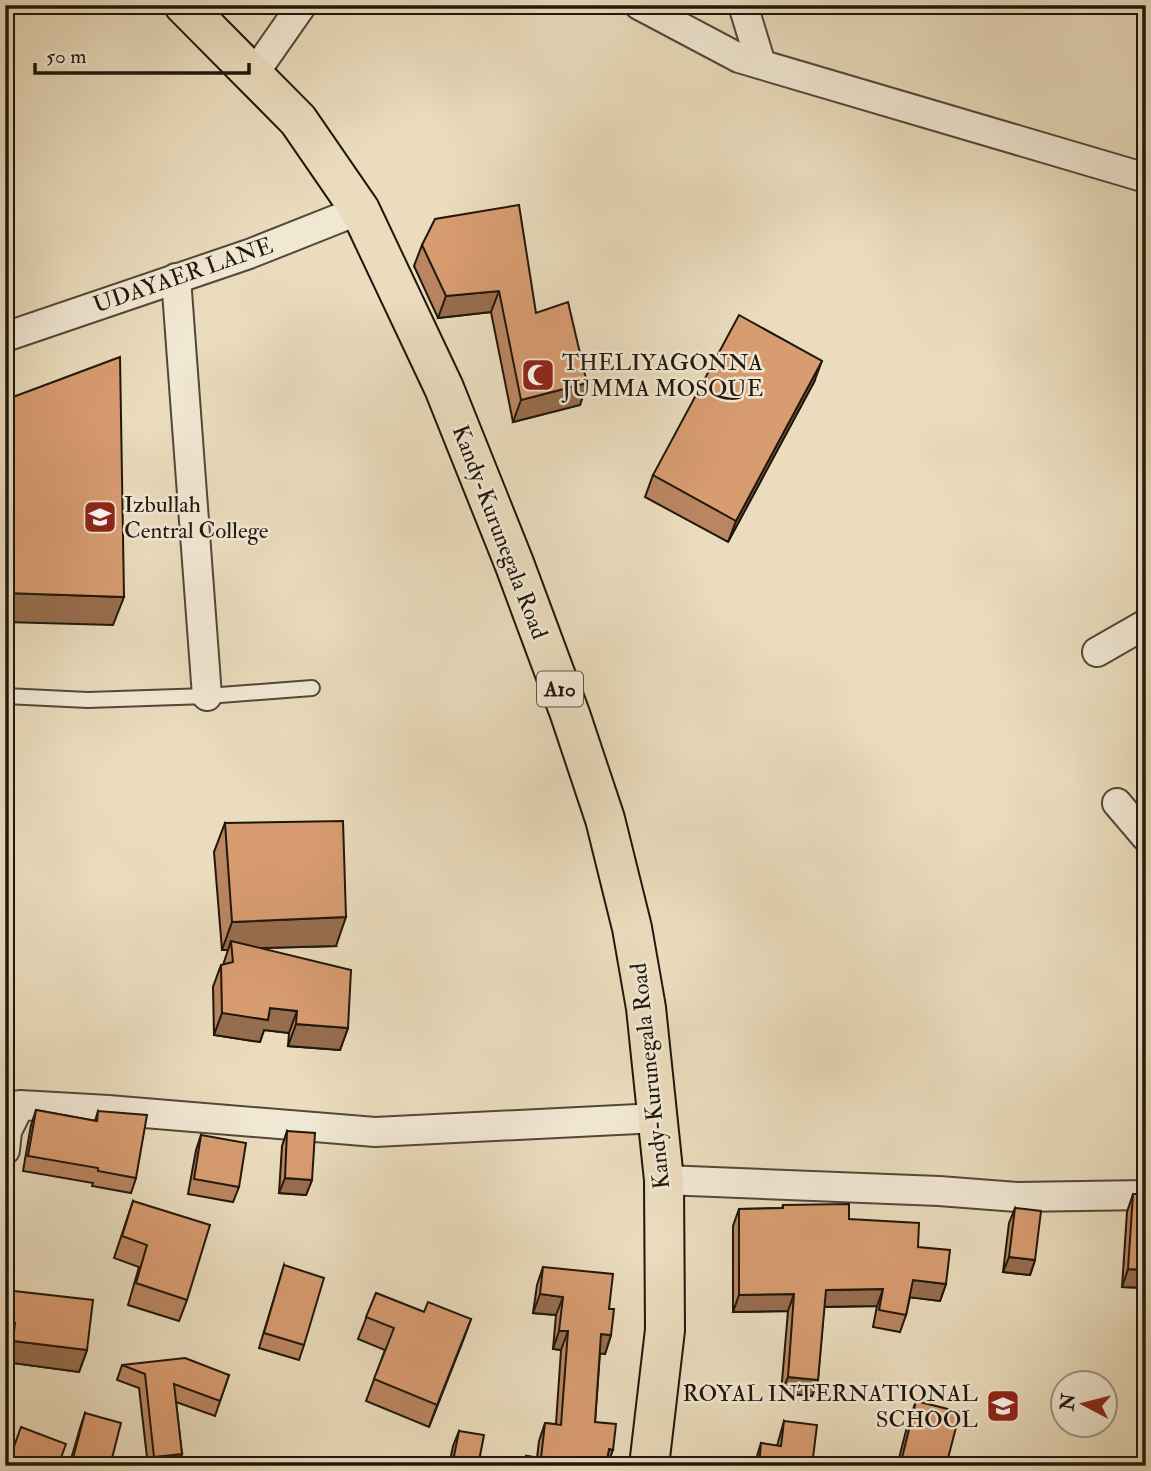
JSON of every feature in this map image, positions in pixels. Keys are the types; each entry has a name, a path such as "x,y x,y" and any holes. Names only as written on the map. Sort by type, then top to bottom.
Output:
{"highway":[{"name":"Kandy-Kurunegala Road","path":"184,5 298,120 360,210 444,388 514,563 596,793 632,928 646,1008 664,1180 665,1330 649,1466"}],"street":[{"path":"253,75 302,5"},
{"path":"639,5 739,58 1146,178"},
{"path":"743,5 761,64"},
{"name":"UDAYAER LANE","path":"5,337 248,254 360,210"},
{"path":"176,278 207,696"},
{"path":"1097,652 1146,624"},
{"path":"1117,803 1146,837"},
{"path":"5,1150 7,1131 20,1105 375,1132 659,1118"},
{"path":"664,1180 939,1191 1017,1197 1146,1195"}],"lane":[{"path":"5,696 88,701 312,688"}],"building":[{"path":"519,205 536,313 568,302 587,383 521,400 499,291 446,296 422,245 435,219"},
{"name":"THELIYAGONNA JUMMA MOSQUE","path":"739,315 822,361 736,521 653,475"},
{"path":"120,357 124,597 5,593 5,400"},
{"path":"343,821 346,917 232,922 225,823"},
{"path":"231,941 351,970 348,1028 296,1024 297,1011 270,1008 268,1020 222,1013 221,965 233,962"},
{"path":"36,1110 97,1121 98,1111 147,1115 136,1178 98,1171 98,1168 28,1156"},
{"path":"287,1131 315,1133 312,1180 285,1178"},
{"path":"201,1135 246,1143 239,1187 194,1179"},
{"path":"1133,1194 1146,1194 1146,1270 1128,1269"},
{"path":"133,1201 210,1225 187,1300 136,1283 147,1245 122,1236"},
{"path":"849,1204 849,1219 919,1223 918,1247 950,1250 946,1284 913,1280 906,1315 879,1310 883,1289 826,1290 818,1380 788,1377 794,1294 739,1295 739,1209"},
{"path":"1015,1208 1041,1211 1035,1260 1009,1257"},
{"path":"284,1265 324,1278 304,1345 264,1333"},
{"path":"543,1267 613,1274 609,1309 614,1309 611,1335 601,1334 595,1422 616,1424 613,1450 609,1449 606,1466 525,1466 526,1456 541,1458 545,1423 561,1425 568,1331 559,1331 563,1297 540,1294"},
{"path":"5,1290 93,1300 87,1350 13,1341 15,1323 5,1322"},
{"path":"376,1293 424,1312 428,1302 471,1319 437,1405 374,1379 394,1328 366,1317"},
{"path":"185,1358 229,1375 220,1401 174,1384 182,1454 154,1457 145,1374 122,1365"},
{"path":"916,1401 960,1412 946,1466 900,1466"},
{"path":"85,1413 121,1423 110,1466 100,1466 73,1458"},
{"path":"784,1421 817,1425 812,1466 759,1466 761,1443 781,1446"},
{"path":"21,1427 66,1444 58,1466 7,1466"},
{"path":"459,1431 484,1435 478,1466 452,1466"}],"place":[{"name":"THELIYAGONNA JUMMA MOSQUE","path":"538,375"},
{"name":"Izbullah Central College","path":"100,517"},
{"name":"ROYAL INTERNATIONAL SCHOOL","path":"1003,1406"}]}
